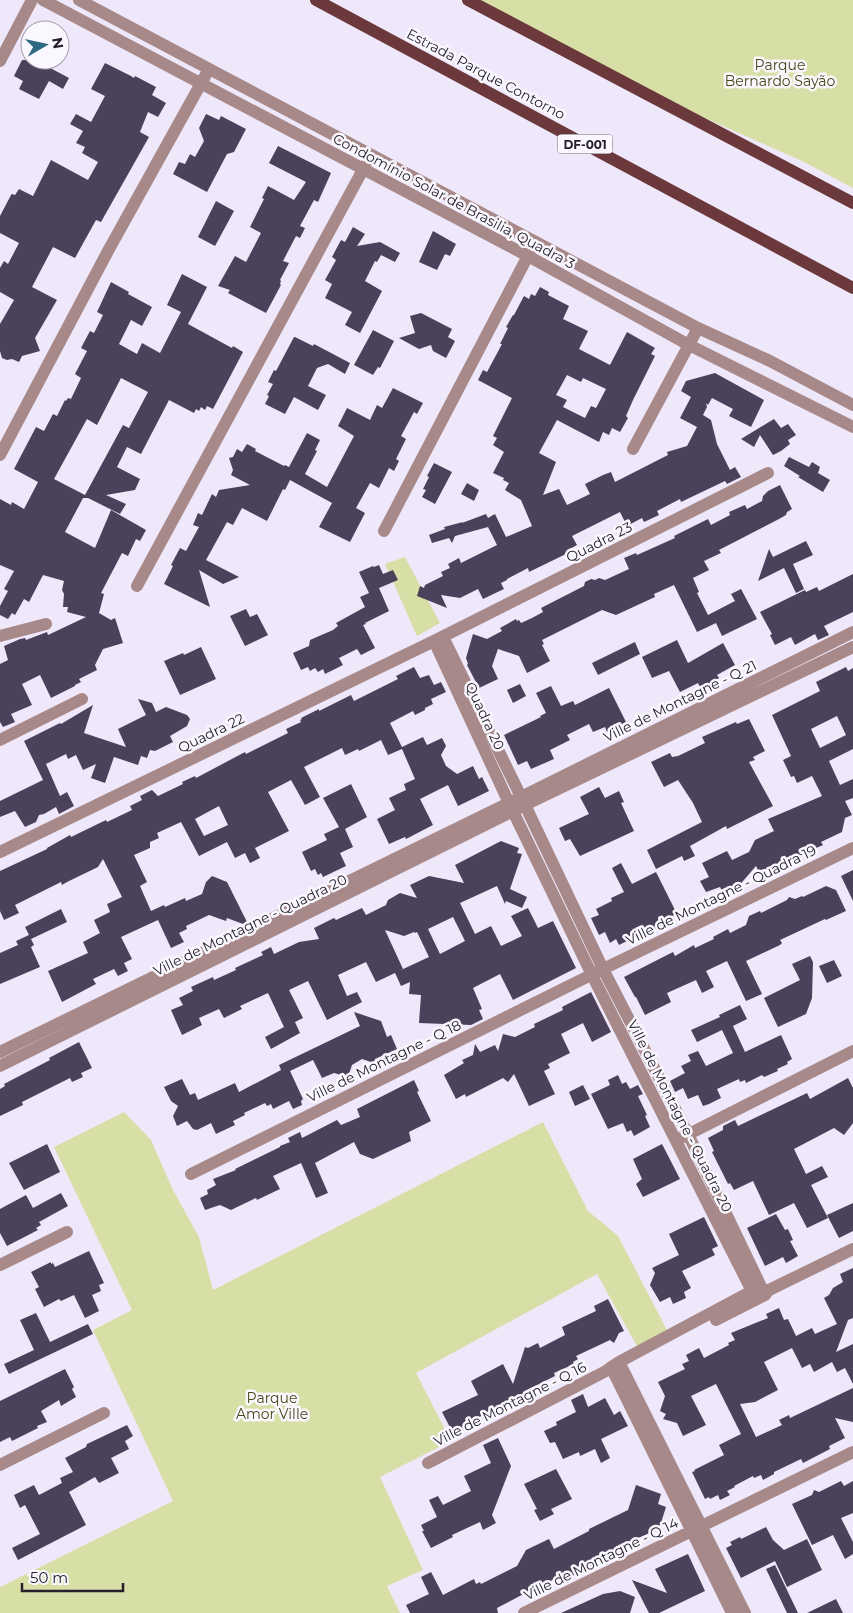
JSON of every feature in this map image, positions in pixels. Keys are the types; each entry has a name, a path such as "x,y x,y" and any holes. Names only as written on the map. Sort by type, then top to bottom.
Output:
{"main road":[{"path":"468,0 853,203"},
{"name":"Estrada Parque Contorno","path":"318,1 853,288"}],"street":[{"path":"0,61 32,0"},
{"name":"Condomínio Solar de Brasilia, Quadra 3","path":"43,0 528,256 689,345 853,427"},
{"name":"Condomínio Solar de Brasilia, Quadra 3","path":"79,0 698,328 770,361 853,405"},
{"path":"0,455 108,251 209,69"},
{"path":"137,586 371,155"},
{"path":"384,531 536,242"},
{"path":"633,449 698,328"},
{"name":"Quadra 23","path":"439,639 768,473"},
{"path":"0,636 46,624"},
{"name":"Ville de Montagne - Q 21","path":"523,801 853,632"},
{"name":"Quadra 20","path":"439,639 523,801"},
{"name":"Quadra 20","path":"439,639 511,807"},
{"name":"Quadra 22","path":"0,852 439,639"},
{"path":"523,801 853,647"},
{"path":"0,740 82,700"},
{"name":"Ville de Montagne - Quadra 20","path":"0,1066 523,801 597,972 676,1141 761,1293"},
{"name":"Ville de Montagne - Quadra 20","path":"511,807 597,972 688,1134 761,1293"},
{"name":"Ville de Montagne - Quadra 20","path":"0,1052 511,807"},
{"name":"Ville de Montagne - Quadra 19","path":"597,972 853,848"},
{"name":"Ville de Montagne - Q 18","path":"191,1174 597,972"},
{"path":"676,1141 853,1051"},
{"path":"0,1265 67,1232"},
{"path":"745,1613 696,1529 614,1368 761,1293 853,1249"},
{"name":"Ville de Montagne - Q 16","path":"428,1463 614,1368"},
{"path":"0,1465 104,1413"},
{"name":"Ville de Montagne - Q 14","path":"524,1613 853,1452"},
{"path":"696,1529 732,1613"}],"green space":[{"name":"Parque Bernardo Sayão","path":"470,0 853,0 853,188 802,161 606,74"},
{"path":"405,557 440,623 417,636 385,564"},
{"name":"Parque Amor Ville","path":"124,1112 151,1140 173,1190 199,1237 213,1290 543,1122 588,1211 618,1236 668,1332 638,1348 597,1274 416,1373 451,1441 380,1477 423,1570 387,1586 400,1613 0,1613 0,1587 173,1501 93,1330 132,1310 54,1147"}],"building":[{"path":"105,63 156,87 152,95 166,103 158,117 148,112 140,132 149,137 101,222 96,220 75,258 53,247 32,287 57,300 35,338 40,351 22,356 19,362 12,359 7,360 2,358 0,351 0,324 14,300 0,292 0,268 4,261 8,264 19,243 0,233 0,216 11,195 15,195 19,189 33,196 51,160 88,180 98,162 82,153 85,147 76,143 83,131 70,124 76,114 91,122 105,96 91,89"},
{"path":"20,64 20,70 54,70 69,78 63,89 49,81 39,99 19,89 23,81 14,76"},
{"path":"206,114 219,120 221,116 246,129 234,152 227,154 207,192 173,174 179,162 185,164 190,154 195,157 204,141 199,128"},
{"path":"278,146 331,173 318,202 314,200 300,226 305,228 300,238 296,236 283,261 289,263 280,280 281,285 266,313 228,293 230,290 218,286 235,256 246,262 261,233 250,227 264,199 262,198 268,186 294,200 306,182 269,163"},
{"path":"216,201 234,211 215,246 198,237"},
{"path":"353,227 365,234 357,246 380,242 400,253 395,262 381,255 377,262 375,261 365,281 382,291 360,333 345,325 352,312 325,298 332,284 325,280 336,260 332,257 341,240 345,242"},
{"path":"433,231 456,244 450,256 445,254 437,270 419,262"},
{"path":"182,274 207,287 188,324 243,352 213,409 207,406 205,410 201,407 199,411 196,409 194,413 169,400 141,454 127,447 117,467 140,479 135,490 106,495 126,504 120,514 88,498 83,498 65,532 95,548 111,510 146,530 140,541 136,539 128,556 122,553 101,593 104,594 99,613 111,620 115,618 123,643 103,649 95,665 97,670 79,679 81,682 75,686 51,698 40,675 22,684 32,705 11,714 15,722 3,727 0,722 0,664 8,660 4,646 20,639 25,638 26,640 47,632 48,635 86,617 67,612 68,607 63,607 64,594 62,590 64,581 43,575 29,602 24,599 15,615 12,613 8,619 0,615 0,606 8,591 4,589 14,571 0,565 0,499 11,505 12,502 24,509 38,482 14,469 36,427 44,431 53,414 57,416 65,400 71,399 81,378 75,374 87,351 81,348 90,331 94,333 103,315 97,312 111,282 152,307 142,326 131,320 119,344 137,354 142,343 160,353 181,312 167,305","holes":["121,378 148,392 129,428 123,425 85,495 54,479 87,419 97,425"]},
{"path":"540,287 549,292 548,295 569,306 563,319 588,331 579,349 610,365 627,332 655,348 651,354 655,356 633,400 626,416 628,418 620,432 612,428 609,435 603,432 599,442 557,420 539,453 556,462 543,495 559,489 567,505 590,494 585,484 603,475 611,472 615,482 668,455 667,452 687,446 697,427 680,418 691,397 681,391 686,381 715,373 764,400 751,427 729,416 733,409 712,398 708,405 706,403 707,407 703,415 711,420 717,444 730,470 735,467 741,477 727,484 725,481 681,502 680,499 657,511 659,515 644,522 642,518 627,526 620,512 572,536 577,545 566,551 568,553 529,572 528,568 507,579 501,583 504,589 483,599 478,589 460,598 441,595 447,608 417,596 420,586 424,588 425,585 443,576 441,572 450,568 448,564 459,558 461,563 497,545 488,527 455,536 452,543 449,538 432,543 429,535 445,529 444,527 462,523 486,514 488,518 495,514 506,537 532,526 521,500 505,490 509,483 503,480 504,478 493,473 504,452 493,445 497,438 493,436 512,398 478,380 483,370 487,372 502,344 500,344 508,328 506,327 524,296 529,299 531,294 535,296","holes":["567,375 581,382 583,378 606,389 596,408 591,406 585,418 563,407 567,400 556,395"]},
{"path":"421,313 452,329 448,337 455,341 446,358 433,351 431,345 419,349 399,338 415,333 410,316"},
{"path":"373,330 394,341 380,368 378,367 373,375 354,365"},
{"path":"294,337 313,346 314,344 350,363 345,374 328,364 317,368 308,386 326,395 318,410 294,397 285,414 265,404 273,384 268,382"},
{"path":"393,388 423,403 417,414 414,412 401,436 406,439 396,459 399,461 394,471 389,468 379,488 370,483 356,508 365,513 350,542 319,527 332,503 290,480 285,490 283,489 267,521 242,508 233,525 227,522 206,560 239,577 223,584 199,570 210,607 164,584 180,548 186,551 199,527 193,525 198,513 202,515 212,494 216,497 219,490 250,485 231,475 233,470 229,458 233,457 237,449 242,452 247,444 256,449 255,451 289,467 307,433 320,440 315,450 317,451 305,474 327,487 354,436 338,426 347,408 370,420 377,405 382,408"},
{"path":"774,419 781,428 788,424 796,435 788,440 790,444 781,451 773,455 760,435 754,447 741,439"},
{"path":"789,457 809,467 812,462 820,467 818,473 830,480 823,492 784,466"},
{"path":"434,463 452,472 435,504 422,497 426,490 423,489 429,477 427,476"},
{"path":"467,483 479,490 474,501 461,494"},
{"path":"780,485 792,509 779,519 719,550 721,553 704,561 709,570 693,578 699,592 697,593 708,615 735,601 731,594 741,589 757,619 722,636 716,623 697,632 674,585 654,594 655,597 616,615 602,610 542,640 544,644 542,645 550,661 527,673 519,656 498,649 492,666 498,679 479,688 467,665 466,658 473,634 487,639 502,631 500,628 516,619 521,623 532,618 543,612 541,608 584,586 585,582 599,578 605,580 629,569 624,558 636,553 637,555 675,538 674,536 708,519 711,525 730,515 729,512 745,505 747,509 762,501 763,496 768,491"},
{"path":"806,541 813,555 793,564 804,589 796,593 784,568 758,581 769,549 773,557"},
{"path":"379,565 383,574 393,570 398,580 379,588 389,611 363,625 375,648 361,655 357,649 339,658 343,665 325,674 323,669 318,672 315,668 310,671 308,667 301,670 293,653 309,646 310,640 333,630 338,626 336,623 365,607 360,597 369,593 359,572"},
{"path":"853,574 853,612 824,626 829,635 818,640 815,634 795,645 791,637 775,645 770,635 772,634 760,612 805,590 806,592 817,587 819,591"},
{"path":"246,609 250,617 257,614 268,635 245,646 230,616"},
{"path":"677,640 688,663 723,643 735,665 717,675 719,678 701,689 698,683 680,692 669,671 652,678 642,657"},
{"path":"635,642 640,654 598,675 592,663"},
{"path":"201,647 216,679 180,695 164,661"},
{"path":"414,667 420,678 429,675 434,685 441,682 446,692 431,699 433,704 425,708 425,710 415,715 413,711 390,723 402,747 423,737 427,745 442,738 446,746 441,755 446,766 457,774 473,766 479,779 482,777 489,791 458,806 448,785 420,799 433,825 406,839 405,837 389,844 377,819 395,810 389,798 406,790 404,784 415,779 402,749 388,755 381,740 359,751 358,749 345,755 342,748 304,767 320,797 305,805 291,780 268,792 289,831 255,848 260,858 250,863 245,853 235,858 227,842 199,856 181,822 157,833 159,838 150,842 150,848 134,855 147,882 140,886 151,911 185,898 186,901 202,894 206,882 212,876 227,882 247,922 243,924 227,918 226,921 209,915 186,926 187,929 179,933 184,942 171,948 158,920 121,937 132,959 124,963 128,971 118,976 114,969 93,979 96,984 62,1002 48,971 88,953 83,942 100,933 94,920 110,912 107,904 122,897 103,859 98,867 62,885 61,882 15,905 19,913 4,920 0,911 0,871 47,849 70,835 71,837 132,810 130,806 142,800 140,796 152,790 158,796 183,784 182,782 195,776 196,778 245,752 246,754 288,733 286,729 301,722 301,718 351,695 354,701 398,679 396,676","holes":["219,806 228,825 204,836 195,819"]},
{"path":"846,667 848,671 853,668 853,749 829,761 840,785 853,779 853,798 845,801 852,815 845,818 842,832 821,842 823,845 783,863 785,865 761,876 756,866 737,888 724,895 720,887 706,892 700,881 709,877 702,863 727,851 732,860 749,852 755,840 774,831 768,819 822,796 812,776 797,783 794,776 791,777 783,760 791,756 772,715 820,691 816,682","holes":["837,716 846,735 820,748 811,729"]},
{"path":"520,684 526,696 513,703 507,690"},
{"path":"551,686 561,706 573,701 575,705 609,688 626,722 607,732 605,727 593,732 589,724 567,735 570,740 550,750 554,759 531,769 527,761 518,765 504,735 546,713 536,693"},
{"path":"138,699 152,703 156,712 166,707 187,715 190,719 187,726 170,736 173,742 155,751 150,750 147,758 141,756 138,765 114,757 105,783 91,778 96,764 83,770 76,755 68,759 66,754 46,764 60,796 67,792 74,806 59,814 56,807 39,815 36,822 25,827 15,811 0,817 0,801 43,780 24,741 61,724 93,705 84,733 126,747 118,729 146,715"},
{"path":"749,719 765,751 753,757 755,760 749,762 773,806 727,829 726,826 690,846 695,856 684,861 682,856 656,869 647,850 702,822 693,803 678,780 664,787 651,762 670,753 672,757 678,756 705,743 702,737 736,722 737,724"},
{"path":"351,784 367,817 345,829 353,847 340,853 346,866 323,877 321,873 318,875 315,869 311,871 302,852 327,840 324,834 339,827 323,798"},
{"path":"599,787 605,798 619,791 624,802 621,803 634,831 580,856 570,839 565,841 559,828 589,814 580,797"},
{"path":"501,841 519,848 517,853 522,854 510,889 527,897 522,908 506,901 505,904 497,886 460,903 475,934 491,926 501,946 522,936 511,916 528,908 538,928 553,921 576,968 513,1000 500,974 473,988 482,1009 479,1010 483,1019 471,1025 419,1023 421,995 409,994 410,982 401,986 395,973 376,982 366,962 338,975 347,996 357,992 362,1002 327,1020 308,981 289,990 303,1018 295,1022 300,1033 271,1049 265,1037 284,1027 268,993 240,1006 242,1009 224,1018 219,1009 199,1018 202,1025 182,1035 171,1010 183,1005 179,998 193,991 191,987 213,977 214,980 236,970 235,968 263,955 261,952 271,947 274,954 299,942 319,939 314,928 334,918 336,920 362,908 366,915 386,905 388,900 400,893 417,898 410,885 429,876 464,883 455,865","holes":["453,917 465,941 440,954 428,929","385,930 404,936 417,932 429,957 401,970 403,969"]},
{"path":"621,863 632,884 656,872 677,914 667,918 669,922 629,943 627,941 619,945 616,939 610,943 605,932 599,935 591,918 599,915 596,909 612,901 611,898 624,892 612,868"},
{"path":"853,870 853,901 841,876"},
{"path":"826,886 836,890 846,911 780,940 782,943 780,945 746,961 762,994 746,1001 727,961 706,971 714,987 702,993 696,980 667,993 671,1002 645,1015 624,977 673,952 675,956 694,945 695,948 714,939 713,937 728,929 730,933 746,925 749,916 760,911 761,913 787,900 789,897 795,899 803,897"},
{"path":"61,909 67,922 31,939 34,945 31,947 40,967 0,984 0,953 18,945 16,941 29,935 25,927"},
{"path":"810,956 813,962 812,998 806,1014 778,1027 764,998 800,980 792,964"},
{"path":"834,960 842,976 827,983 819,966"},
{"path":"591,992 611,1032 592,1042 583,1023 561,1034 570,1053 548,1064 550,1068 544,1071 555,1094 529,1106 514,1074 508,1082 503,1078 466,1097 465,1094 456,1099 444,1075 464,1063 462,1060 473,1055 475,1044 480,1052 495,1045 498,1051 503,1034 515,1037 535,1027 534,1024 563,1010 562,1007"},
{"path":"740,1005 747,1019 733,1026 745,1052 781,1035 792,1059 787,1062 788,1064 777,1069 778,1071 764,1077 762,1075 746,1083 745,1080 740,1082 739,1079 717,1089 721,1098 703,1106 698,1095 688,1099 683,1088 675,1092 670,1081 685,1073 681,1066 691,1061 688,1055 698,1051 706,1066 733,1053 722,1030 697,1042 691,1030 720,1017 719,1015"},
{"path":"354,1012 381,1021 387,1037 391,1035 397,1049 375,1059 374,1063 362,1059 352,1065 348,1077 334,1073 322,1078 313,1060 290,1071 303,1099 301,1101 302,1105 293,1109 289,1101 273,1109 271,1104 267,1106 265,1103 244,1113 245,1115 233,1121 235,1125 216,1134 211,1123 197,1130 193,1129 187,1121 177,1126 173,1116 178,1106 171,1101 164,1087 182,1079 190,1095 195,1093 198,1100 235,1083 239,1092 281,1070 279,1065 360,1026"},
{"path":"79,1042 92,1068 81,1073 83,1077 72,1082 70,1078 22,1102 23,1105 0,1116 0,1089 5,1086 4,1084 50,1060 49,1058"},
{"path":"618,1075 622,1084 626,1082 630,1089 638,1085 643,1094 638,1096 647,1115 645,1116 650,1127 634,1136 631,1130 627,1132 623,1123 608,1129 591,1094 610,1085 608,1080"},
{"path":"848,1078 853,1088 853,1123 844,1135 834,1128 794,1149 806,1174 822,1166 828,1177 811,1185 828,1218 807,1228 794,1203 769,1215 753,1181 734,1190 730,1183 728,1184 712,1152 714,1151 708,1138 723,1130 723,1126 735,1120 738,1126 807,1093 810,1099"},
{"path":"414,1080 419,1091 417,1092 431,1121 409,1132 411,1141 373,1159 360,1154 354,1142 315,1163 328,1193 316,1198 301,1163 273,1176 280,1189 231,1210 220,1205 205,1210 200,1198 208,1194 207,1190 216,1185 213,1179 236,1170 290,1142 288,1138 300,1132 302,1138 337,1120 341,1125 360,1117 357,1109"},
{"path":"583,1085 590,1099 575,1106 569,1092"},
{"path":"47,1144 60,1172 24,1190 9,1163"},
{"path":"662,1144 680,1179 643,1197 636,1184 642,1179 633,1159"},
{"path":"61,1193 68,1206 39,1222 41,1225 36,1228 38,1230 7,1246 0,1233 0,1209 26,1195 33,1208"},
{"path":"853,1203 853,1231 839,1238 827,1215"},
{"path":"776,1214 785,1230 788,1229 793,1240 790,1241 798,1256 786,1263 783,1257 765,1266 747,1228"},
{"path":"704,1217 718,1246 712,1249 715,1255 682,1271 691,1288 684,1292 686,1298 673,1304 670,1297 660,1302 650,1285 655,1273 652,1268 679,1255 669,1234"},
{"path":"89,1251 104,1283 99,1285 101,1291 92,1295 99,1311 85,1318 74,1295 61,1301 59,1299 44,1307 35,1289 39,1287 31,1272 51,1262 55,1267"},
{"path":"853,1268 853,1318 848,1320 836,1352 853,1344 853,1384 845,1368 837,1372 832,1362 814,1372 810,1364 802,1368 792,1348 764,1362 778,1390 755,1402 740,1404 756,1437 782,1425 779,1420 789,1415 790,1418 853,1388 853,1422 835,1418 845,1438 829,1446 830,1449 803,1463 801,1459 774,1472 774,1474 763,1480 761,1475 754,1478 753,1476 727,1491 730,1495 720,1500 718,1495 705,1499 692,1472 724,1455 719,1445 741,1434 716,1384 691,1396 706,1425 683,1436 677,1423 663,1419 666,1414 660,1411 665,1396 658,1382 685,1369 682,1364 689,1361 686,1355 699,1348 704,1358 735,1340 731,1333 768,1318 766,1314 779,1308 784,1320 788,1319 796,1336 812,1328 815,1334 837,1324 824,1298 829,1295 833,1288 843,1282 840,1274"},
{"path":"608,1299 624,1331 619,1333 614,1343 610,1340 576,1356 578,1359 573,1362 574,1364 554,1373 555,1376 523,1392 525,1396 513,1402 512,1400 466,1424 468,1428 454,1435 442,1412 478,1395 471,1381 503,1364 513,1384 525,1347 528,1348 538,1343 540,1348 565,1335 562,1327 596,1311 594,1306"},
{"path":"36,1313 50,1342 88,1324 93,1334 9,1374 4,1364 34,1350 20,1320"},
{"path":"65,1369 74,1387 72,1389 76,1397 61,1406 59,1400 41,1411 47,1422 37,1426 38,1428 12,1441 10,1437 0,1442 0,1401"},
{"path":"583,1394 588,1407 605,1398 614,1415 620,1411 628,1426 601,1439 610,1458 601,1463 595,1449 580,1456 579,1452 563,1459 555,1442 550,1443 544,1431 557,1425 556,1422 576,1412 571,1400"},
{"path":"127,1425 133,1436 125,1441 129,1449 111,1458 119,1473 99,1483 95,1477 69,1492 86,1525 18,1560 12,1548 40,1534 25,1505 20,1508 14,1495 34,1485 39,1495 62,1483 60,1478 73,1472 65,1458 86,1447 87,1444"},
{"path":"498,1438 511,1466 492,1515 496,1523 483,1530 480,1522 452,1535 453,1537 431,1548 421,1525 437,1517 429,1500 438,1496 443,1505 471,1491 464,1476 491,1463 483,1445"},
{"path":"556,1469 572,1499 551,1509 554,1514 540,1521 534,1510 537,1509 524,1484"},
{"path":"841,1481 844,1486 853,1481 853,1513 841,1518 853,1542 853,1554 845,1559 833,1535 812,1545 792,1504 812,1495 814,1490 819,1492"},
{"path":"636,1485 661,1494 658,1504 666,1507 659,1529 638,1538 640,1542 568,1578 566,1574 537,1587 497,1608 498,1613 410,1613 406,1605 429,1594 421,1577 431,1572 443,1595 474,1579 476,1584 480,1582 481,1584 517,1566 526,1550 549,1539 554,1549 628,1510"},
{"path":"766,1527 773,1540 784,1550 807,1539 822,1570 787,1587 775,1561 741,1578 726,1548 732,1545 730,1542"},
{"path":"688,1554 705,1591 659,1613 649,1613 632,1580 667,1593 655,1569"},
{"path":"775,1565 798,1613 787,1613 766,1569"},
{"path":"620,1591 635,1597 630,1613 561,1613 603,1594"},
{"path":"836,1599 843,1613 807,1613"}]}
